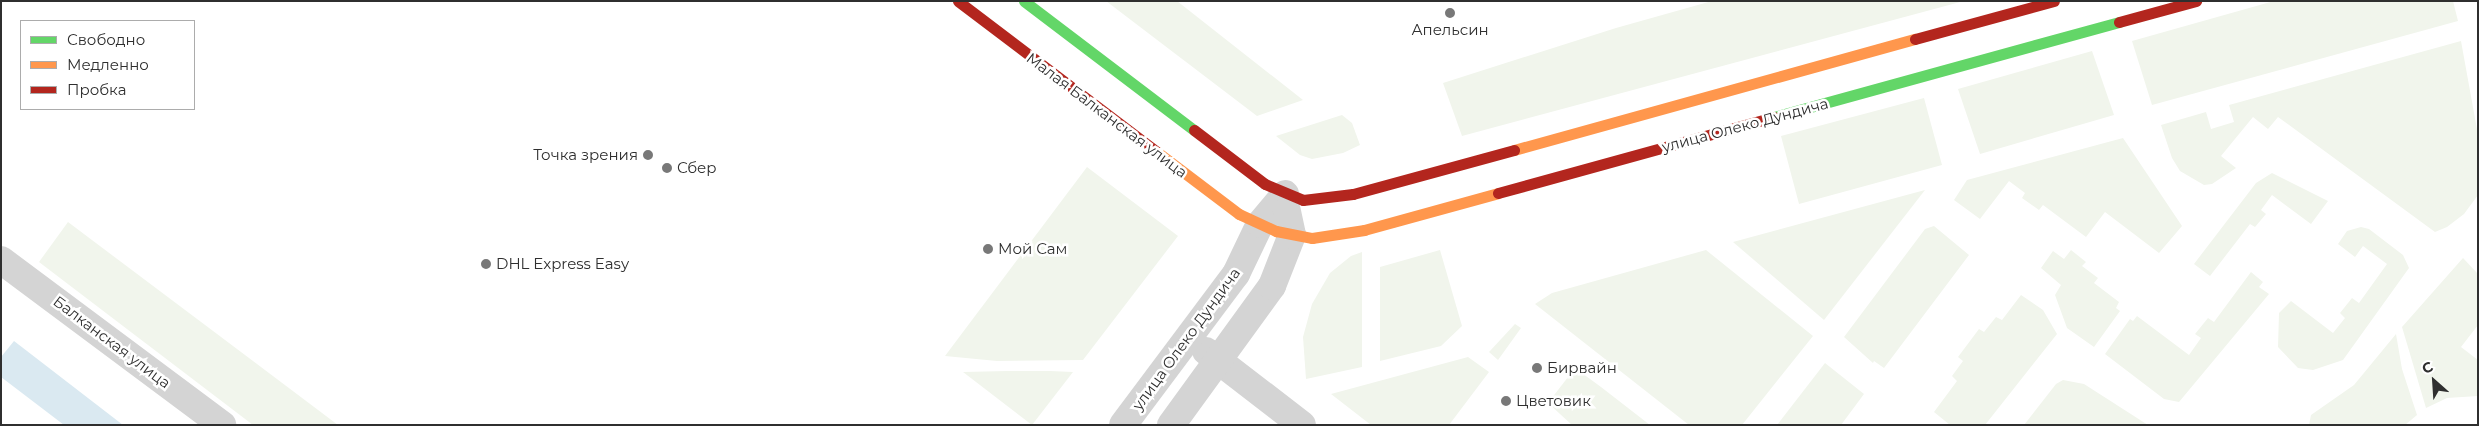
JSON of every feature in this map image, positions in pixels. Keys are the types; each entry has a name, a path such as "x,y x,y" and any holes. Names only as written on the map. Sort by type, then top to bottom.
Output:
{"street":[{"name":"Малая Балканская улица","path":"958,1 1210,194 1260,224"},
{"path":"1024,1 1265,184 1284,194 1303,200 1353,194 2054,1"},
{"name":"улица Олеко Дундича","path":"1260,224 1292,235 1336,237 2196,1"},
{"name":"улица Олеко Дундича","path":"1123,425 1236,274 1260,224 1284,194"},
{"path":"1171,425 1219,362 1272,286 1292,235 1284,194"},
{"name":"Балканская улица","path":"1,260 222,425"},
{"path":"1188,338 1302,425"}],"shaded area":[{"path":"1106,1 1177,1 1303,100 1257,116"},
{"path":"1712,1 1964,1 1462,136 1443,83 1616,28"},
{"path":"2274,1 2453,1 2458,21 2152,105 2132,41"},
{"path":"2461,41 2478,135 2478,195 2464,214 2447,227 2435,232 2278,117 2268,129 2253,117 2221,156 2236,168 2212,184 2204,185 2180,171 2172,158 2161,125 2206,112 2211,129 2234,122 2229,105"},
{"path":"2092,51 2114,115 1980,154 1958,89"},
{"path":"1924,98 1942,165 1799,204 1781,136"},
{"path":"1342,115 1352,123 1360,145 1343,153 1312,159 1300,155 1276,136"},
{"path":"2123,138 2182,226 2159,253 2105,212 2086,237 2043,205 2039,210 2022,198 2025,193 2009,181 1980,219 1954,200 1967,180"},
{"path":"1087,167 1178,236 1083,360 997,361 945,356"},
{"path":"2272,173 2328,201 2311,224 2272,195 2261,210 2266,214 2255,227 2250,224 2210,276 2194,264 2256,183"},
{"path":"1925,190 1824,320 1733,242"},
{"path":"68,222 338,425 253,425 39,262"},
{"path":"1934,226 1969,255 1884,368 1874,361 1873,363 1844,337 1925,229"},
{"path":"2361,227 2369,229 2403,255 2409,268 2343,360 2313,370 2298,368 2278,347 2279,313 2291,301 2333,333 2345,318 2340,313 2352,298 2359,303 2387,264 2363,246 2355,257 2338,244 2347,231"},
{"path":"1440,250 1462,326 1441,346 1380,361 1380,267"},
{"path":"1706,250 1813,336 1742,425 1689,425 1535,304 1552,293"},
{"path":"2071,250 2086,262 2082,266 2098,278 2094,283 2119,302 2116,308 2120,311 2094,347 2067,328 2055,295 2061,285 2041,268 2053,251 2064,259"},
{"path":"1362,252 1362,367 1306,379 1303,337 1312,304 1330,273 1351,256"},
{"path":"2463,258 2478,274 2478,325 2461,347 2478,360 2478,396 2447,398 2426,408 2402,327"},
{"path":"2251,272 2263,282 2259,287 2269,294 2179,402 2164,399 2105,354 2130,319 2133,321 2137,316 2189,355 2201,338 2195,334 2208,318 2214,322"},
{"path":"2021,295 2043,310 2057,334 1985,425 1950,425 1934,412 1957,381 1952,376 1963,361 1958,357 1979,329 1984,332 1996,317 2002,320"},
{"path":"1515,324 1521,328 1498,360 1489,352"},
{"path":"2396,334 2402,369 2417,415 2405,425 2309,425 2311,415 2354,385"},
{"path":"14,341 123,425 64,425 1,377 1,357"},
{"path":"1468,357 1489,372 1449,425 1371,425 1331,394"},
{"path":"1825,363 1864,394 1841,425 1777,425"},
{"path":"1575,368 1650,425 1572,425 1548,403"},
{"path":"963,372 1073,372 1032,425"},
{"path":"2063,380 2084,384 2148,425 2024,425 2056,384"}],"traffic: fast":[{"path":"1024,1 1194,130"},
{"path":"1774,117 2119,22"}],"traffic: slow":[{"path":"1514,150 1915,39"},
{"path":"1157,152 1239,214 1276,231 1312,238 1364,230 1498,193"}],"traffic: jam":[{"path":"958,1 1157,152"},
{"path":"1915,39 2054,1"},
{"path":"2119,22 2196,1"},
{"path":"1498,193 1774,117"},
{"path":"1194,130 1265,184 1303,200 1353,194 1514,150"}],"place":[{"name":"Апельсин","path":"1450,13"},
{"name":"Точка зрения","path":"648,155"},
{"name":"Сбер","path":"667,168"},
{"name":"Мой Сам","path":"988,249"},
{"name":"DHL Express Easy","path":"486,264"},
{"name":"Бирвайн","path":"1537,368"},
{"name":"Цветовик","path":"1506,401"}]}
